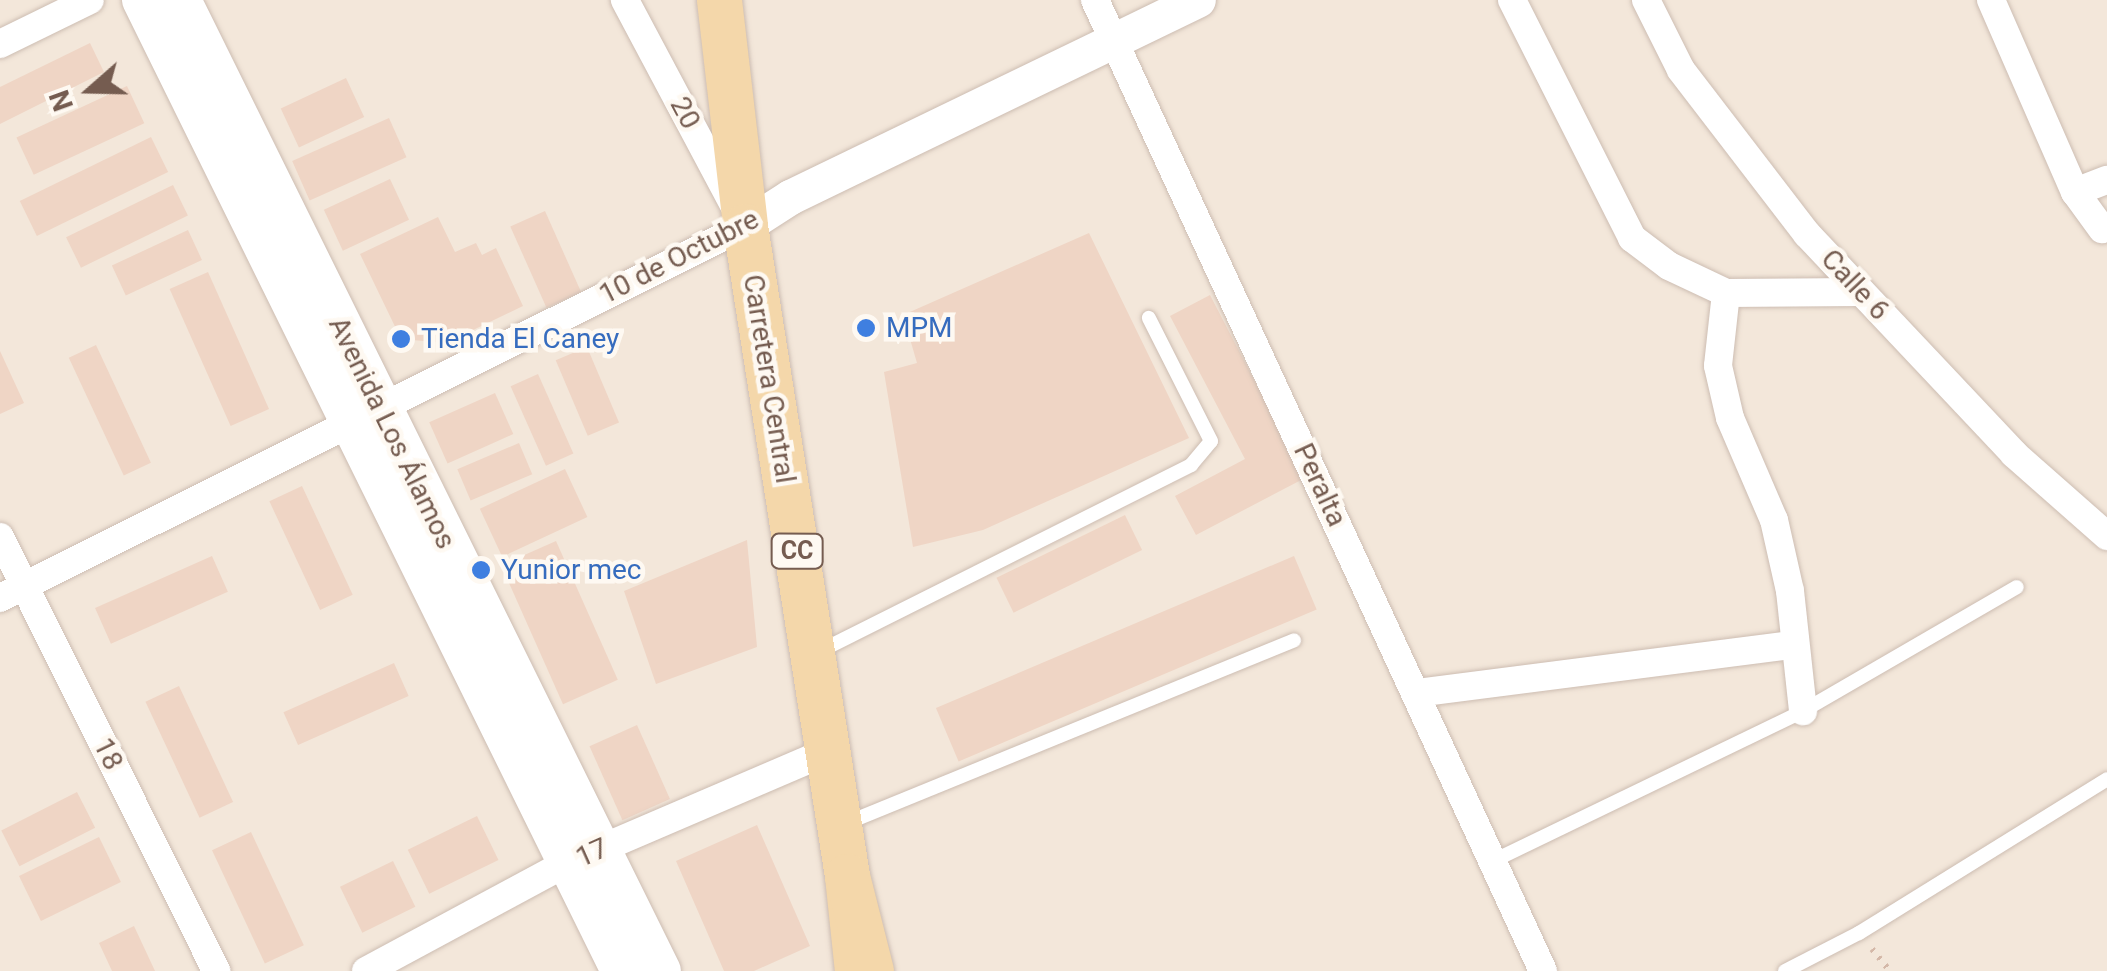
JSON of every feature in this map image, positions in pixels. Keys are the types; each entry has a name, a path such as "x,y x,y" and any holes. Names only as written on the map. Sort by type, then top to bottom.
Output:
{"main road":[{"name":"Avenida Los Álamos","path":"142,0 364,416 581,858 622,971"},
{"name":"Avenida Los Álamos","path":"180,0 364,416"},
{"name":"Carretera Central","path":"719,0 744,226 814,654 826,752 847,876 871,971"},
{"name":"Avenida Los Álamos","path":"581,858 660,971"},
{"name":"Carretera Central","path":"847,876 857,971"}],"street":[{"path":"0,44 90,0"},
{"name":"20","path":"625,0 744,226"},
{"name":"Peralta","path":"1095,0 1544,971"},
{"name":"10 de Octubre","path":"12,592 744,226 790,197 1198,0"},
{"path":"1512,0 1632,238 1669,266 1726,293 1862,292"},
{"name":"Calle 6","path":"1646,0 1680,70 1807,234 2014,454 2107,536"},
{"path":"1992,0 2074,192 2102,229"},
{"path":"2074,192 2107,180"},
{"path":"1726,293 1718,366 1730,418 1774,520 1790,592 1792,645 1803,711"},
{"name":"18","path":"0,537 12,592 216,971"},
{"path":"1416,693 1792,645"},
{"name":"17","path":"366,971 581,858 826,752"}],"lane":[{"path":"814,654 1191,466 1211,441 1149,318"},
{"path":"1491,863 1803,711 2017,588"},
{"path":"838,826 1294,640"},
{"path":"1785,971 1860,933 2107,779"}],"shaded area":[{"path":"0,0 2107,0 2107,971 0,971"}],"building":[{"path":"90,43 104,72 0,124 0,87"},
{"path":"346,78 364,117 299,147 281,108"},
{"path":"127,86 144,123 34,175 16,138"},
{"path":"389,118 406,157 310,200 292,161"},
{"path":"151,137 168,172 37,236 20,201"},
{"path":"390,179 409,220 343,251 324,210"},
{"path":"173,185 188,216 81,268 66,237"},
{"path":"545,211 581,292 546,308 510,226"},
{"path":"438,217 455,252 476,243 482,255 496,248 523,306 446,343 401,339 360,254"},
{"path":"188,230 202,260 126,295 112,265"},
{"path":"1089,233 1189,438 983,530 913,547 884,372 917,363 903,315"},
{"path":"208,272 269,409 231,426 170,289"},
{"path":"1210,295 1305,478 1196,535 1175,496 1245,459 1170,316"},
{"path":"96,345 151,463 124,475 69,358"},
{"path":"587,347 619,422 588,436 556,360"},
{"path":"0,351 24,403 0,414"},
{"path":"538,374 573,453 546,466 511,386"},
{"path":"495,393 513,434 448,463 429,422"},
{"path":"519,443 532,474 471,500 457,469"},
{"path":"565,469 587,517 502,557 480,509"},
{"path":"302,486 353,595 320,610 269,501"},
{"path":"1125,515 1142,550 1014,613 996,578"},
{"path":"747,540 757,647 656,684 624,591"},
{"path":"556,541 618,680 563,704 501,565"},
{"path":"212,556 228,592 111,644 95,608"},
{"path":"1294,556 1317,609 959,761 936,708"},
{"path":"394,663 409,696 298,745 283,712"},
{"path":"179,686 233,802 200,818 145,702"},
{"path":"637,725 670,799 622,820 589,746"},
{"path":"77,792 95,828 19,866 1,831"},
{"path":"477,816 498,860 429,894 408,850"},
{"path":"757,825 810,946 754,971 724,971 676,861"},
{"path":"251,832 304,945 265,963 212,850"},
{"path":"99,837 121,882 41,921 19,876"},
{"path":"393,861 415,907 362,933 340,887"},
{"path":"134,926 155,971 112,971 99,943"}],"place":[{"name":"MPM","path":"866,328"},
{"name":"Tienda El Caney","path":"401,339"},
{"name":"Yunior mec","path":"481,570"}]}
